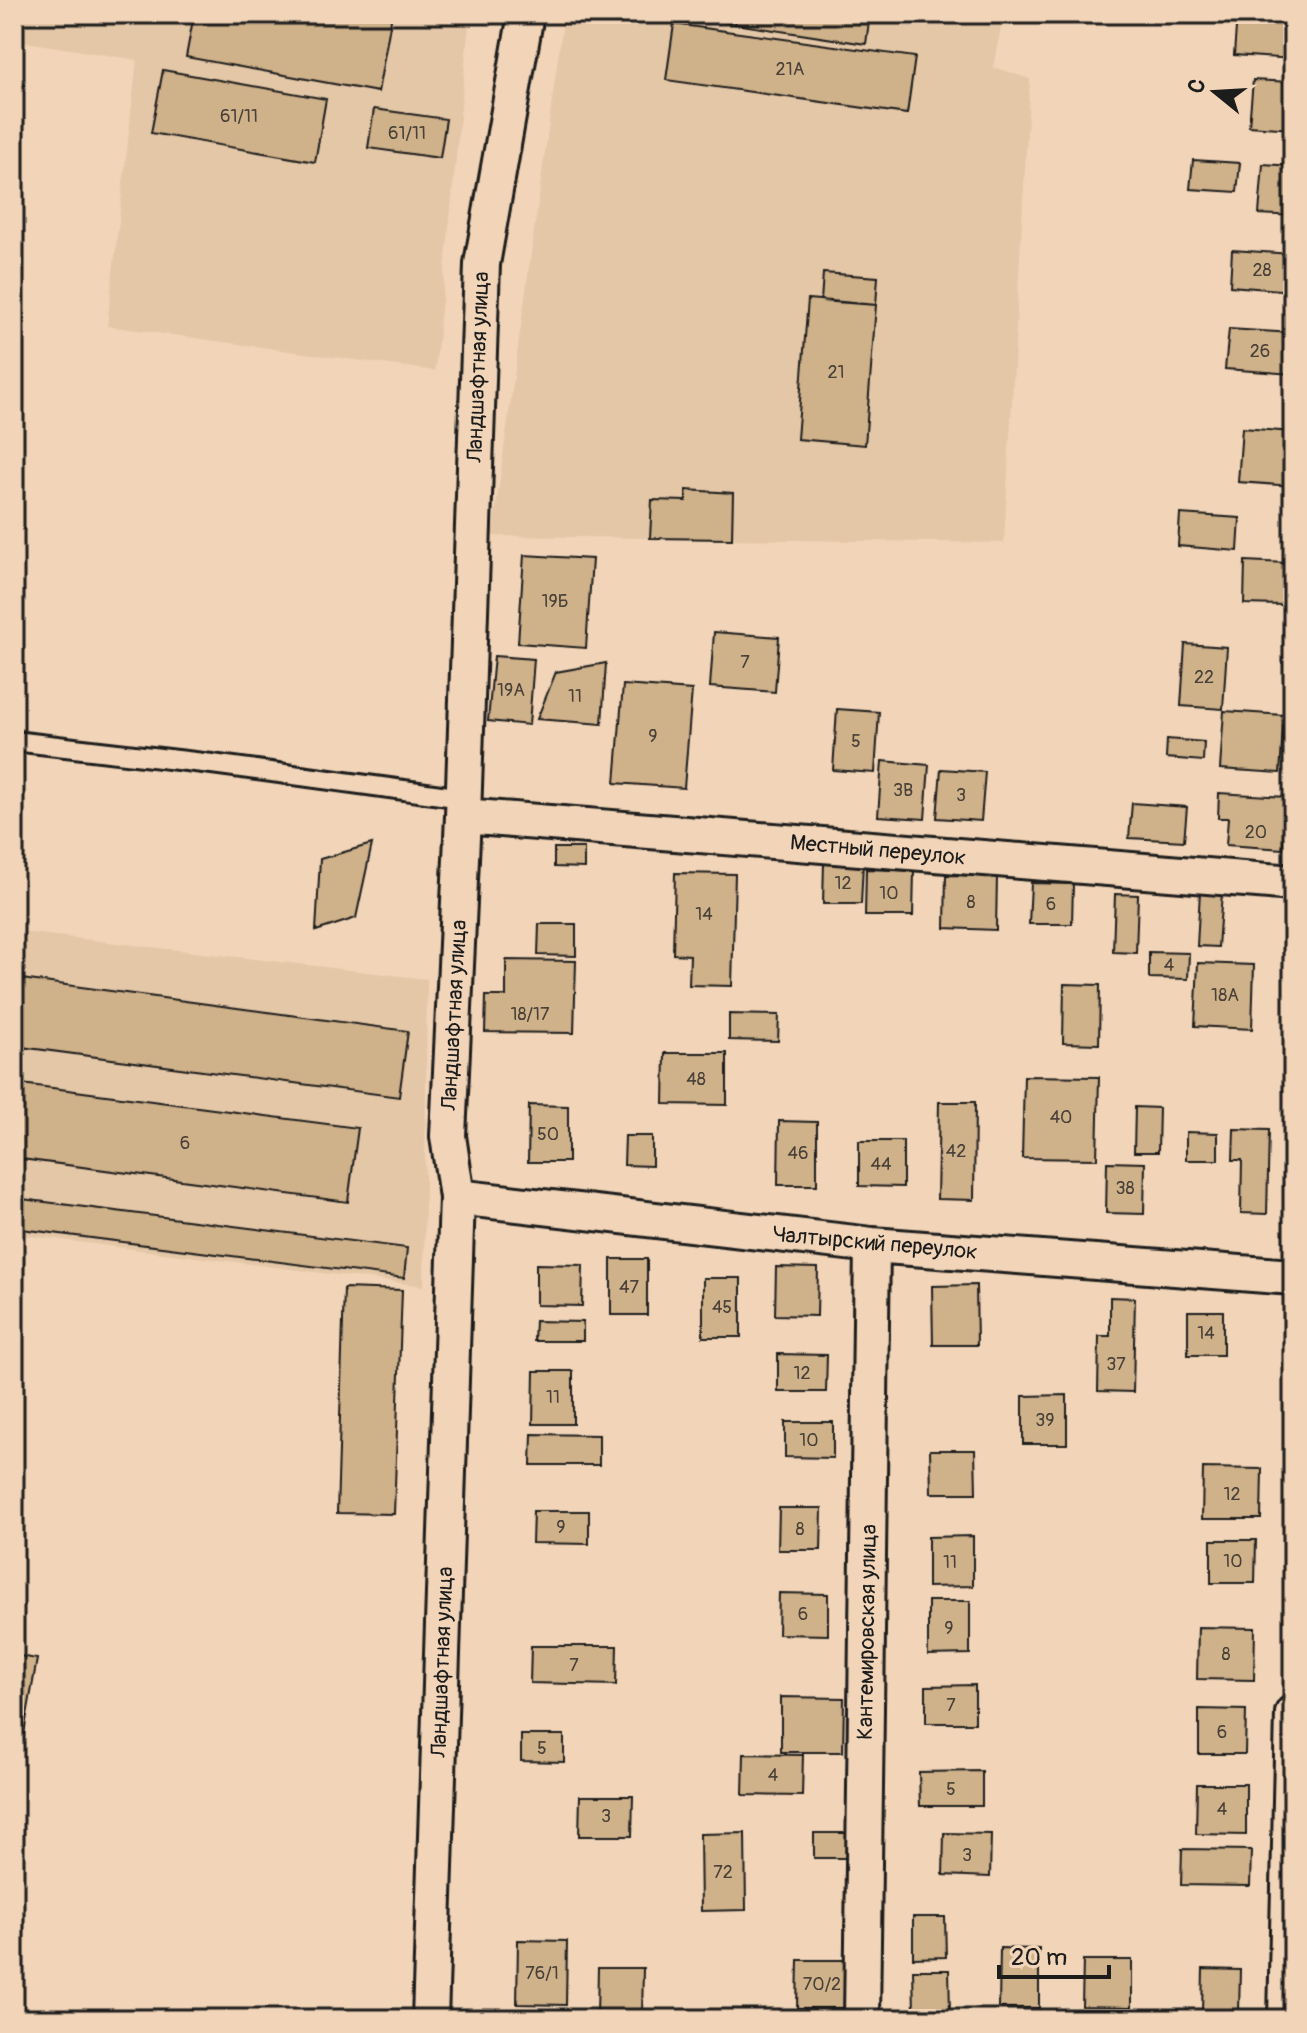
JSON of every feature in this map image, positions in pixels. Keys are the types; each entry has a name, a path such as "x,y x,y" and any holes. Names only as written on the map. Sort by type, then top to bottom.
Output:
{"street":[{"name":"Ландшафтная улица","path":"430,2019 457,1197 448,1136 482,264 526,14"},
{"name":"Местный переулок","path":"463,807 1293,883"},
{"name":"Чалтырский переулок","path":"457,1197 872,1245 1293,1277"},
{"name":"Кантемировская улица","path":"862,2019 872,1245"},
{"path":"1286,2019 1293,1713"}],"lane":[{"path":"14,741 212,764 463,807"}],"shaded area":[{"path":"14,14 470,14 435,371 107,326 137,60 14,40"},
{"path":"564,14 1004,14 993,67 1030,79 1004,543 492,536"},
{"path":"14,931 427,979 424,1286 14,1234"}],"building":[{"path":"194,14 392,14 378,92 186,57"},
{"path":"692,14 737,14 735,24 691,17"},
{"path":"737,14 870,14 866,44 735,24"},
{"path":"1237,14 1293,14 1293,59 1234,55"},
{"path":"674,24 915,57 907,114 666,80"},
{"path":"163,70 326,99 315,162 151,133"},
{"path":"1253,80 1293,82 1293,129 1249,126"},
{"path":"374,109 446,119 440,158 368,148"},
{"path":"1193,160 1240,163 1237,192 1190,189"},
{"path":"1263,164 1293,166 1293,216 1259,214"},
{"path":"1232,250 1293,254 1293,291 1230,286"},
{"path":"823,273 878,277 876,305 821,301"},
{"path":"808,299 876,305 865,445 797,439"},
{"path":"1229,329 1293,333 1293,374 1225,369"},
{"path":"1242,428 1293,432 1293,486 1238,482"},
{"path":"686,490 733,493 732,539 650,538 652,500 686,501"},
{"path":"1180,514 1240,518 1238,551 1178,546"},
{"path":"524,555 592,559 586,648 518,643"},
{"path":"1245,561 1287,563 1286,605 1244,604"},
{"path":"714,632 779,637 775,692 710,687"},
{"path":"1185,644 1227,647 1223,709 1181,706"},
{"path":"494,656 534,659 529,725 488,721"},
{"path":"606,663 602,724 537,719 556,672"},
{"path":"623,685 692,690 684,788 615,783"},
{"path":"837,709 879,712 875,773 833,770"},
{"path":"1224,711 1284,715 1280,773 1220,769"},
{"path":"1167,739 1204,742 1203,761 1166,758"},
{"path":"882,761 929,765 925,819 878,816"},
{"path":"941,769 985,772 981,821 937,818"},
{"path":"1219,793 1287,797 1283,849 1226,845 1228,818 1218,818"},
{"path":"1132,803 1187,807 1184,841 1129,838"},
{"path":"372,844 356,918 316,931 320,859"},
{"path":"554,848 584,848 584,868 554,867"},
{"path":"824,862 863,863 861,904 823,904"},
{"path":"866,869 914,871 913,916 865,916"},
{"path":"675,873 735,874 732,986 689,985 690,955 673,954"},
{"path":"946,875 997,876 996,930 945,928"},
{"path":"1031,883 1073,884 1072,924 1029,924"},
{"path":"1200,891 1222,893 1218,947 1197,946"},
{"path":"1115,894 1138,895 1136,953 1113,952"},
{"path":"539,924 576,924 576,956 538,955"},
{"path":"1149,952 1189,953 1188,979 1149,978"},
{"path":"506,960 576,961 574,1033 485,1032 486,996 506,996"},
{"path":"1198,963 1254,965 1252,1029 1195,1026"},
{"path":"14,978 408,1031 399,1097 14,1046"},
{"path":"1064,984 1100,985 1099,1044 1063,1043"},
{"path":"729,1014 779,1015 778,1041 729,1040"},
{"path":"665,1053 727,1053 727,1105 664,1104"},
{"path":"1024,1076 1099,1077 1097,1159 1022,1158"},
{"path":"14,1083 358,1128 348,1202 14,1158"},
{"path":"939,1102 975,1102 974,1200 937,1199"},
{"path":"529,1105 568,1106 568,1162 528,1162"},
{"path":"1135,1107 1159,1108 1158,1152 1134,1152"},
{"path":"779,1121 817,1122 817,1185 778,1185"},
{"path":"1234,1129 1269,1130 1267,1214 1241,1213 1242,1160 1233,1160"},
{"path":"1186,1132 1218,1133 1218,1160 1186,1160"},
{"path":"625,1136 652,1136 652,1166 624,1165"},
{"path":"859,1141 903,1141 903,1187 859,1186"},
{"path":"1107,1162 1145,1163 1144,1214 1106,1213"},
{"path":"14,1198 407,1248 404,1278 14,1228"},
{"path":"611,1259 647,1259 647,1315 611,1315"},
{"path":"536,1264 583,1265 582,1306 536,1305"},
{"path":"776,1267 818,1268 817,1316 775,1315"},
{"path":"703,1278 741,1278 741,1337 703,1337"},
{"path":"976,1285 977,1345 933,1345 932,1286"},
{"path":"344,1288 402,1290 394,1514 337,1513"},
{"path":"1110,1297 1135,1298 1133,1392 1098,1391 1099,1336 1110,1336"},
{"path":"1188,1311 1223,1311 1223,1355 1188,1355"},
{"path":"535,1321 583,1322 583,1341 534,1341"},
{"path":"778,1354 827,1355 826,1392 778,1392"},
{"path":"534,1371 573,1371 573,1424 533,1424"},
{"path":"1067,1395 1067,1444 1023,1444 1023,1396"},
{"path":"785,1422 833,1422 833,1458 785,1457"},
{"path":"532,1434 599,1435 599,1465 531,1465"},
{"path":"930,1450 975,1450 976,1493 931,1493"},
{"path":"1203,1468 1262,1469 1261,1519 1202,1519"},
{"path":"779,1508 822,1508 821,1550 778,1550"},
{"path":"533,1511 589,1511 589,1544 532,1543"},
{"path":"973,1536 973,1586 928,1587 928,1537"},
{"path":"1211,1540 1256,1540 1255,1583 1211,1583"},
{"path":"779,1593 828,1594 828,1635 778,1634"},
{"path":"928,1601 970,1601 970,1654 928,1655"},
{"path":"1198,1627 1255,1628 1254,1680 1197,1679"},
{"path":"531,1646 617,1646 616,1685 530,1683"},
{"path":"14,1655 37,1659 20,1755 14,1754"},
{"path":"975,1685 975,1723 926,1723 926,1686"},
{"path":"781,1697 844,1698 843,1752 781,1752"},
{"path":"1199,1709 1246,1710 1245,1754 1199,1754"},
{"path":"521,1735 564,1735 564,1762 521,1761"},
{"path":"744,1754 803,1755 802,1796 743,1795"},
{"path":"982,1771 982,1806 920,1806 919,1772"},
{"path":"1197,1784 1246,1784 1246,1835 1196,1834"},
{"path":"580,1796 633,1796 632,1836 579,1836"},
{"path":"745,1833 746,1910 701,1911 700,1834"},
{"path":"814,1833 848,1833 848,1858 814,1858"},
{"path":"944,1833 991,1834 990,1877 943,1875"},
{"path":"1182,1849 1251,1850 1250,1886 1181,1885"},
{"path":"913,1917 945,1917 946,1957 913,1958"},
{"path":"518,1940 567,1941 566,2005 517,2004"},
{"path":"1000,1948 1039,1949 1039,2008 999,2008"},
{"path":"798,1960 847,1960 846,2008 797,2008"},
{"path":"1083,1960 1132,1960 1132,2007 1082,2006"},
{"path":"598,1968 643,1968 642,2016 597,2016"},
{"path":"1203,1969 1240,1970 1239,2012 1202,2012"},
{"path":"913,1970 949,1970 950,2011 914,2011"}]}
